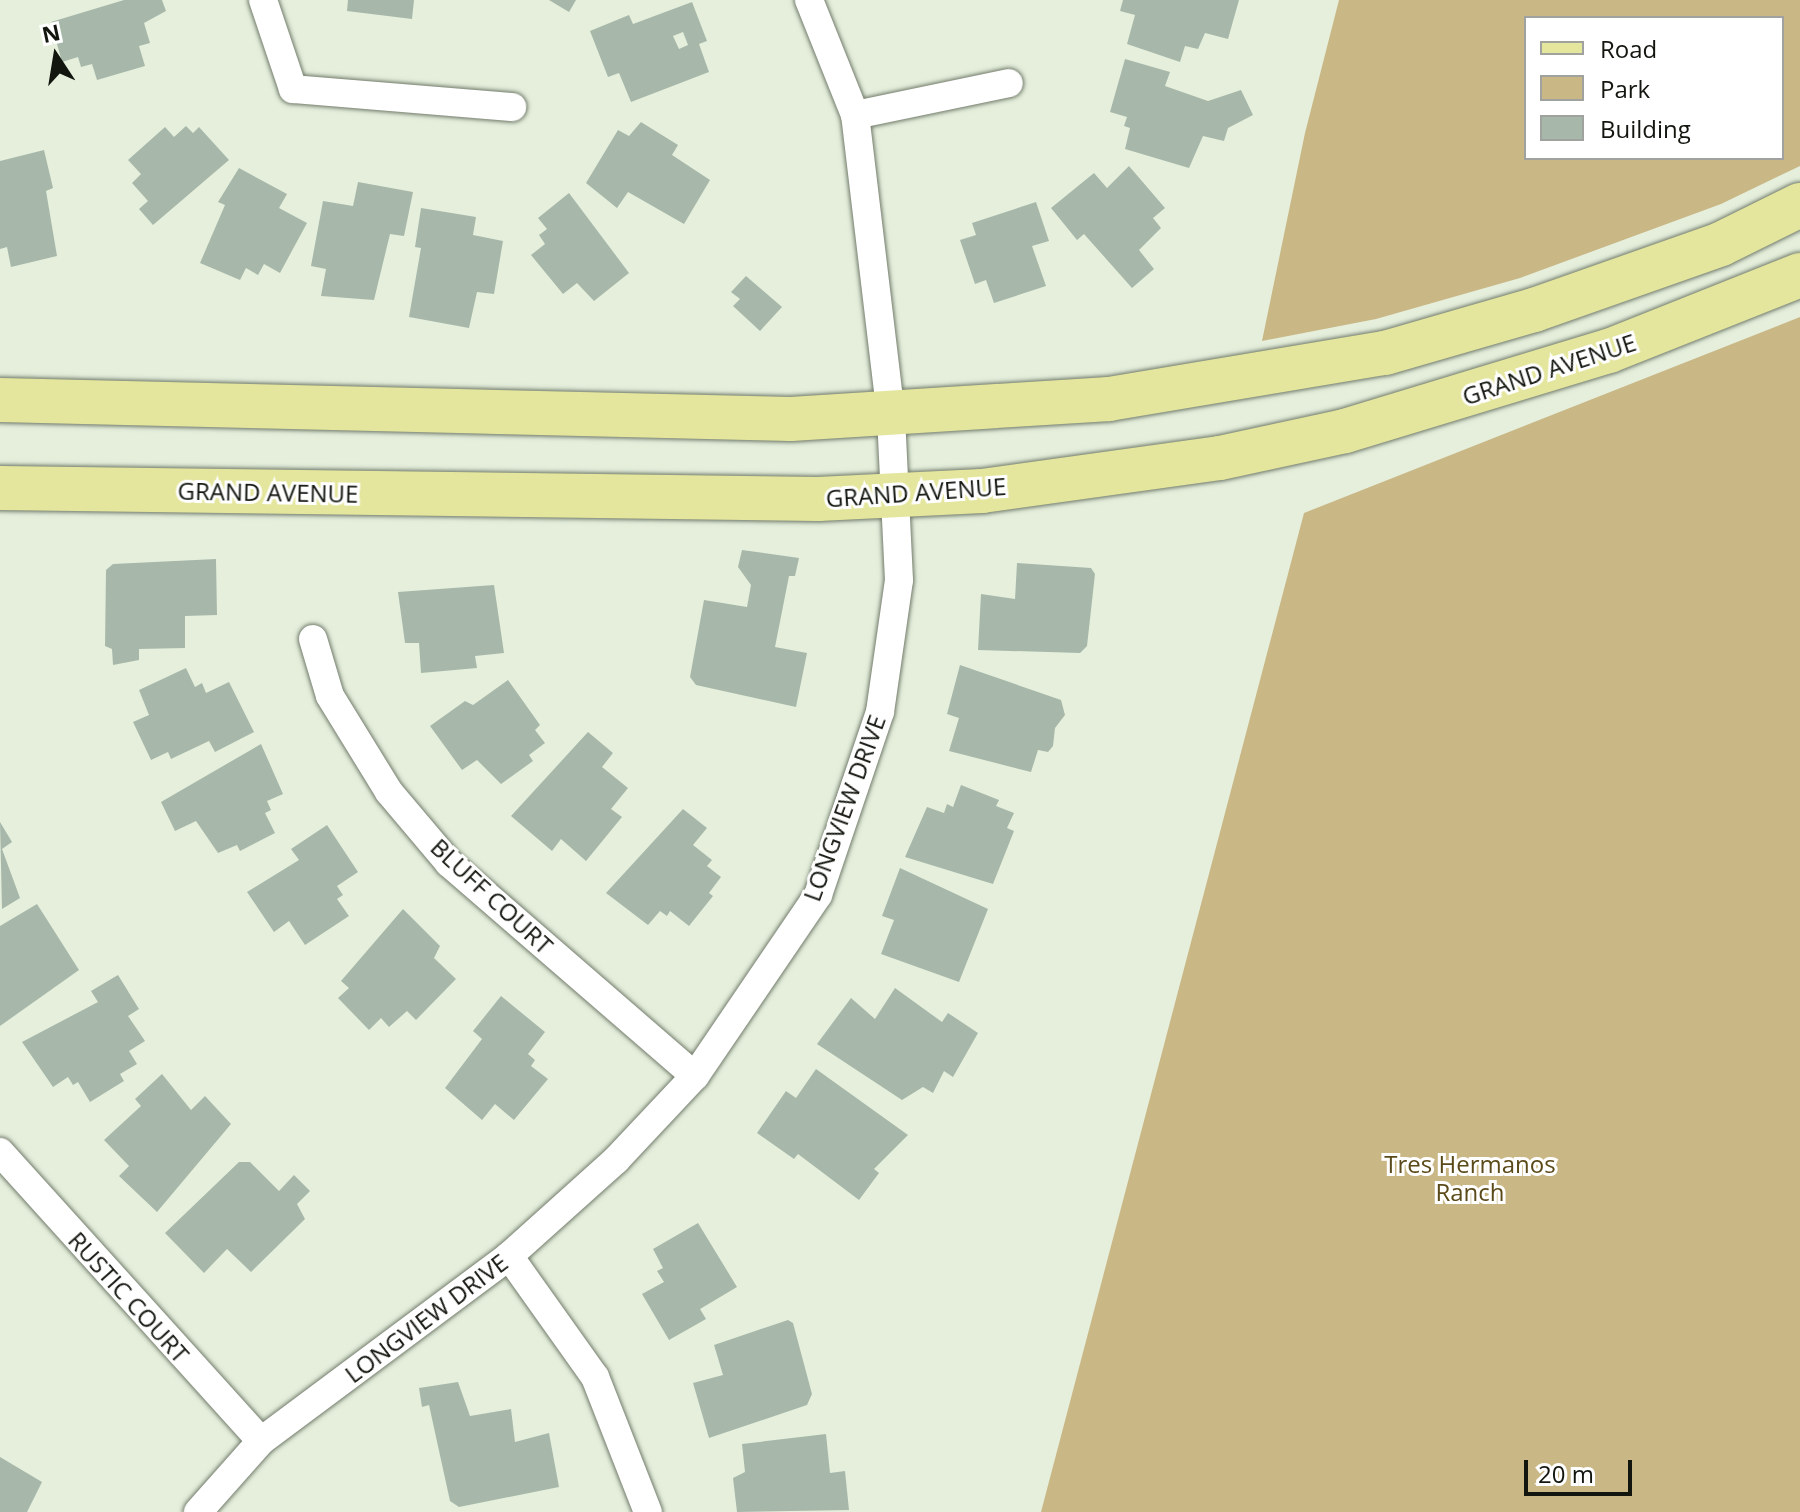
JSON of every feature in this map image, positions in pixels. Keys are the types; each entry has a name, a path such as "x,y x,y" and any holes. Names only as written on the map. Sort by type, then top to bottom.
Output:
{"main road":[{"path":"0,400 791,419 891,416 1185,390 1385,353 1534,310 1721,244 1800,205"},
{"name":"GRAND AVENUE","path":"0,488 818,499 982,491 1220,458 1345,431 1609,351 1800,275"}],"street":[{"path":"263,0 293,89 512,107"},
{"name":"LONGVIEW DRIVE","path":"198,1512 261,1441 509,1256 616,1160 695,1076 818,895 880,712 899,580 891,416 855,115 809,0"},
{"path":"855,115 1009,83"},
{"name":"BLUFF COURT","path":"313,639 330,696 389,792 449,863 695,1076"},
{"name":"RUSTIC COURT","path":"0,1152 261,1441"},
{"path":"509,1256 595,1377 648,1512"}],"green space":[{"path":"1339,0 1800,0 1800,166 1721,204 1520,278 1376,319 1262,341 1305,133"},
{"name":"Tres Hermanos Ranch","path":"1800,317 1800,1512 1041,1512 1304,513"}],"building":[{"path":"124,0 162,0 166,11 144,23 150,43 139,46 145,66 97,80 92,64 81,67 78,57 62,62 51,22"},
{"path":"348,0 414,0 412,19 347,11"},
{"path":"549,0 576,0 569,12"},
{"path":"1123,0 1239,0 1228,39 1205,33 1198,49 1185,46 1180,62 1127,44 1135,15 1120,11"},
{"path":"692,2 707,41 699,44 709,72 631,102 619,73 608,77 590,31 629,15 633,24","holes":["683,32 688,45 679,49 673,36"]},
{"path":"1125,59 1170,72 1165,86 1208,101 1241,90 1253,115 1228,128 1224,141 1203,136 1189,168 1125,149 1130,128 1124,126 1127,117 1110,112"},
{"path":"641,122 678,145 672,155 710,180 684,224 628,192 617,208 586,183 618,130 629,136"},
{"path":"186,126 193,133 199,127 229,160 153,225 139,209 148,201 132,183 141,174 128,160 165,127 174,137"},
{"path":"44,150 53,188 46,191 57,256 11,267 7,247 0,249 0,161"},
{"path":"1129,166 1165,208 1153,218 1161,228 1139,250 1154,269 1132,288 1084,234 1077,240 1051,208 1094,173 1107,188"},
{"path":"239,168 287,194 279,208 307,223 280,273 264,264 258,275 246,268 240,280 200,263 225,205 218,202"},
{"path":"358,182 413,192 404,236 390,234 374,300 321,296 326,269 311,266 323,201 353,206"},
{"path":"569,193 629,273 594,301 577,283 563,294 531,255 545,244 539,235 547,229 538,218"},
{"path":"1036,202 1049,241 1032,246 1046,286 994,303 986,280 975,284 960,240 976,235 972,223"},
{"path":"421,208 476,217 473,235 503,241 494,294 477,292 469,328 409,317 421,248 415,247"},
{"path":"746,276 782,307 760,331 733,306 740,299 731,292"},
{"path":"742,550 799,558 795,576 789,576 775,647 807,653 796,707 696,685 690,677 704,600 747,607 751,585 738,567"},
{"path":"216,559 217,615 185,616 185,648 139,649 139,660 113,665 112,649 105,646 106,570 113,564"},
{"path":"1017,563 1091,568 1095,574 1087,646 1080,653 978,650 981,594 1015,599"},
{"path":"494,585 504,653 475,656 477,668 421,673 419,643 405,643 398,592"},
{"path":"960,665 1061,700 1065,715 1055,728 1053,746 1048,752 1038,750 1031,772 949,751 959,718 947,714"},
{"path":"186,668 195,687 202,683 206,693 229,682 254,732 215,752 209,741 171,759 168,752 151,760 133,722 149,715 139,690"},
{"path":"508,680 540,725 535,730 545,743 529,755 533,761 501,784 477,760 462,770 430,726 465,701 473,705"},
{"path":"588,732 613,753 602,767 628,788 611,809 622,817 586,861 561,839 552,851 511,816"},
{"path":"261,744 283,794 267,801 271,810 265,813 275,833 240,851 237,845 218,853 196,821 175,831 161,802"},
{"path":"961,785 999,800 996,806 1014,813 1007,828 1014,831 993,884 905,857 927,807 944,813 947,804 953,807"},
{"path":"683,809 707,828 693,845 712,860 707,866 721,877 709,893 713,896 689,926 670,911 667,916 660,911 648,925 606,893"},
{"path":"0,822 12,842 2,849 20,898 2,909"},
{"path":"327,825 358,872 337,886 343,895 337,899 349,916 305,945 289,921 274,932 247,892 299,860 291,849"},
{"path":"900,868 988,909 959,982 881,954 894,920 882,916"},
{"path":"37,904 79,970 0,1026 0,926"},
{"path":"403,909 440,946 434,958 456,979 416,1020 407,1011 389,1027 381,1018 369,1030 338,998 349,988 341,981"},
{"path":"118,975 139,1009 128,1016 145,1041 129,1051 137,1064 120,1074 124,1081 90,1102 78,1082 73,1085 68,1077 53,1087 22,1042 98,1002 91,991"},
{"path":"895,988 942,1022 948,1013 978,1033 953,1077 944,1071 933,1093 923,1087 902,1100 817,1044 851,998 875,1019"},
{"path":"501,996 545,1032 528,1054 535,1060 531,1066 548,1079 514,1120 495,1104 482,1120 445,1088 482,1039 473,1031"},
{"path":"816,1069 908,1135 874,1169 879,1173 859,1200 798,1154 794,1159 757,1133 786,1091 796,1098"},
{"path":"162,1074 191,1110 205,1096 231,1124 157,1212 119,1176 129,1166 104,1140 141,1106 135,1099"},
{"path":"239,1162 250,1162 279,1191 294,1175 310,1191 297,1204 305,1219 251,1272 227,1249 204,1273 165,1233"},
{"path":"698,1223 737,1287 700,1309 706,1319 669,1340 642,1294 664,1282 657,1271 663,1268 653,1249"},
{"path":"788,1320 793,1323 812,1394 807,1405 709,1438 693,1383 723,1375 714,1345"},
{"path":"458,1382 470,1416 511,1409 515,1442 549,1433 559,1487 459,1507 450,1501 429,1405 422,1407 419,1388"},
{"path":"826,1434 830,1473 845,1471 849,1510 737,1512 733,1478 745,1472 742,1444"},
{"path":"0,1457 42,1482 27,1512 0,1512"}]}
